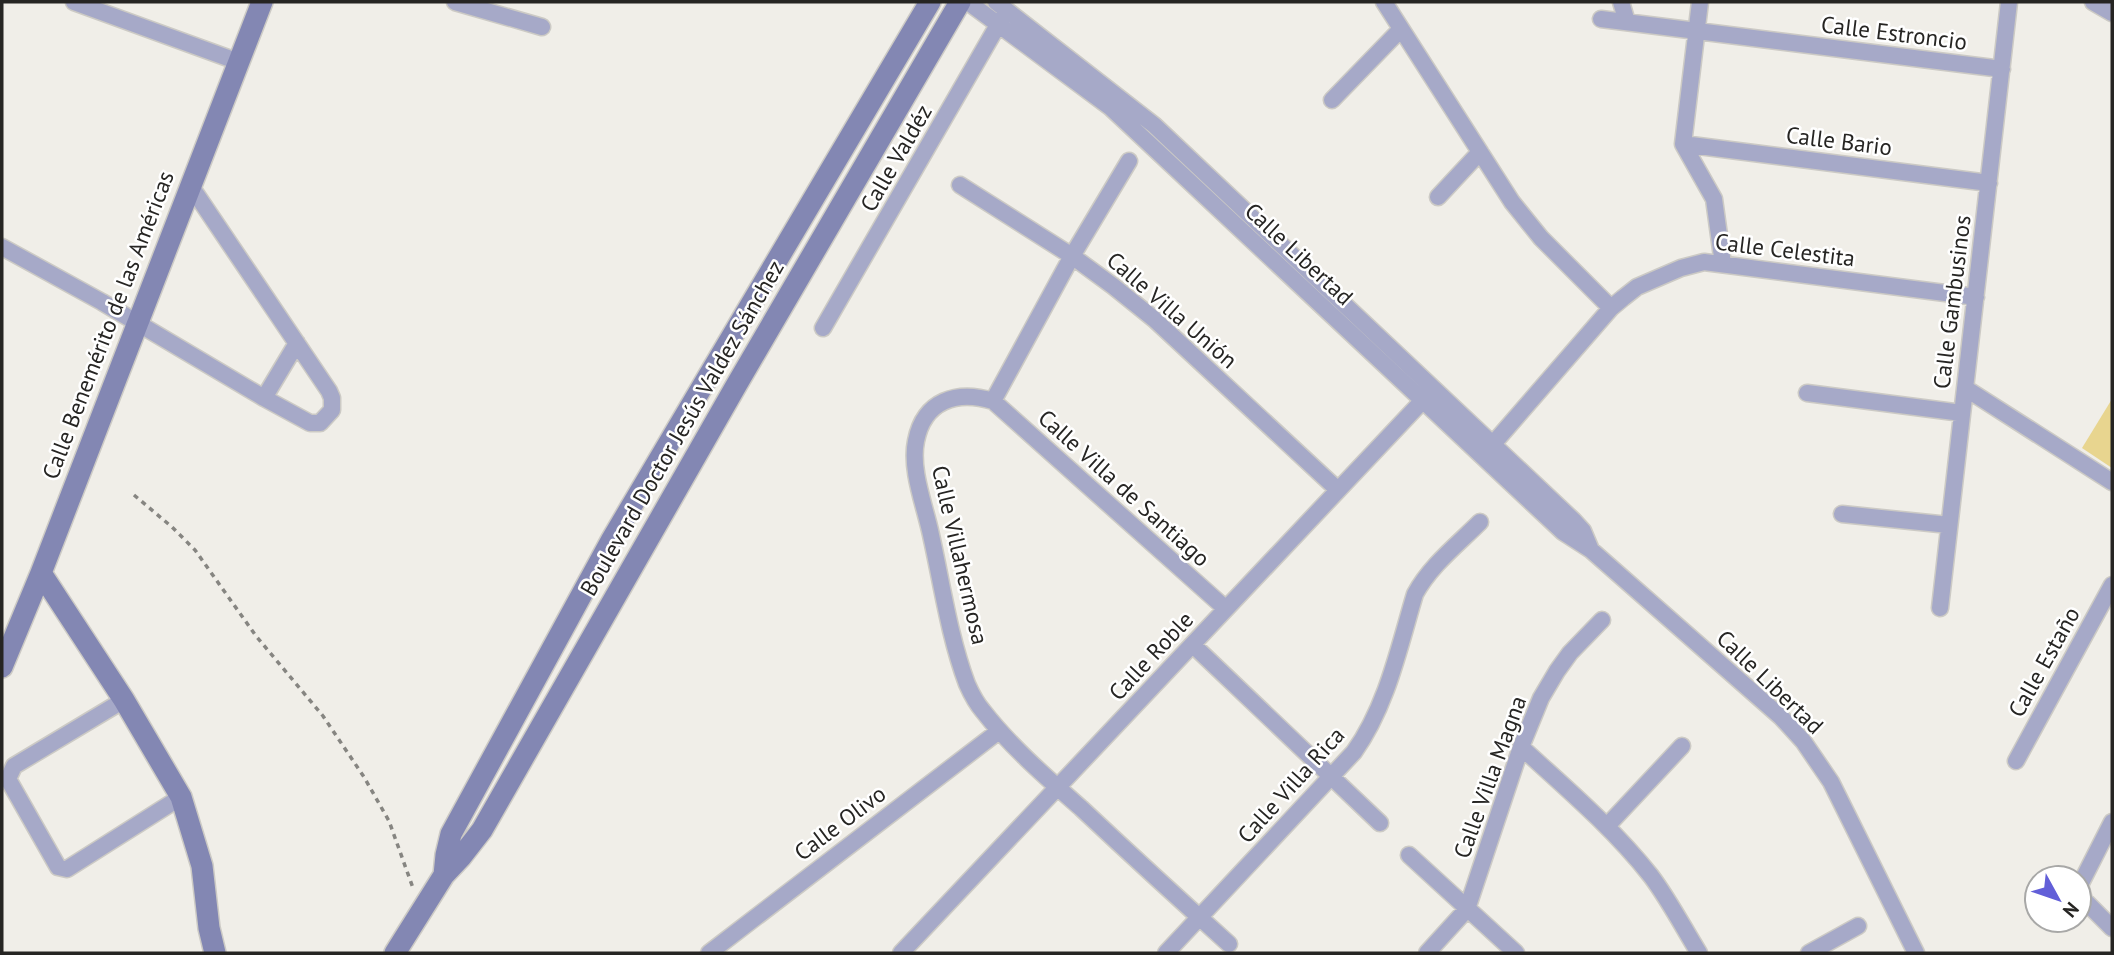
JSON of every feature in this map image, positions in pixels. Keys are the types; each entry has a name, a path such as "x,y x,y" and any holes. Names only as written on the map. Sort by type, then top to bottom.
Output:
{"main road":[{"name":"Calle Benemérito de las Américas","path":"2,667 262,2"},
{"name":"Boulevard Doctor Jesús Valdez Sánchez","path":"444,875 451,834 612,539 930,2"},
{"name":"Boulevard Doctor Jesús Valdez Sánchez","path":"395,953 444,875 468,850 482,830 960,2"},
{"path":"690,405 717,419"},
{"path":"41,573 124,700 181,797 202,866 209,928 215,953"}],"street":[{"path":"74,2 239,62"},
{"path":"455,2 542,27"},
{"name":"Calle Libertad","path":"968,2 998,26 1083,76 1154,125 1573,520 1583,531 1591,550"},
{"path":"1384,2 1527,222 1611,308"},
{"path":"1621,2 1627,22"},
{"path":"1700,2 1683,144 1714,199 1723,264"},
{"name":"Calle Gambusinos","path":"1940,608 2009,2"},
{"path":"2093,2 2112,13"},
{"name":"Calle Libertad","path":"1005,4 1563,532 1591,550 1781,717 1803,741 1831,782 1916,953"},
{"name":"Calle Valdéz","path":"823,328 998,26 1005,4"},
{"name":"Calle Estroncio","path":"1601,19 2002,69"},
{"path":"1332,100 1401,29"},
{"name":"Calle Bario","path":"1683,144 1989,183"},
{"path":"1438,197 1479,152"},
{"path":"993,401 1072,256 1129,161"},
{"path":"2,247 264,398 310,423 320,424 332,410 332,398 190,185"},
{"name":"Calle Villa Unión","path":"960,185 1072,256 1154,320 1338,490"},
{"name":"Calle Celestita","path":"1493,443 1611,308 1637,287 1681,268 1704,262 1976,297"},
{"path":"264,398 297,343"},
{"name":"Calle Roble","path":"901,953 1434,388"},
{"path":"1965,388 2112,481"},
{"path":"1807,393 1962,413"},
{"name":"Calle Villahermosa","path":"993,401 977,396 961,396 940,403 922,422 916,441 915,460 967,685 981,710 999,730 1229,944"},
{"name":"Calle Villa de Santiago","path":"993,401 1226,609"},
{"path":"1842,514 1949,525"},
{"name":"Calle Villa Rica","path":"1166,953 1332,777 1369,732 1380,708 1416,594 1423,580 1480,522"},
{"name":"Calle Estaño","path":"2017,761 2112,585"},
{"name":"Calle Villa Magna","path":"1427,953 1467,909 1521,747 1542,698 1557,671 1602,620"},
{"path":"1193,645 1380,822"},
{"path":"124,700 14,766 8,775 58,867 67,869 181,797"},
{"name":"Calle Olivo","path":"720,950 999,730"},
{"path":"1607,826 1682,746"},
{"path":"1521,747 1607,826 1652,878 1699,953"},
{"path":"2112,822 2080,885 2084,900 2112,928"},
{"path":"1409,855 1516,953"},
{"path":"1808,953 1858,926"}],"path":[{"path":"134,495 195,550 256,636 323,716 364,777 389,821 407,864 420,910"}],"shaded area":[{"path":"2112,399 2112,468 2082,448"}]}
